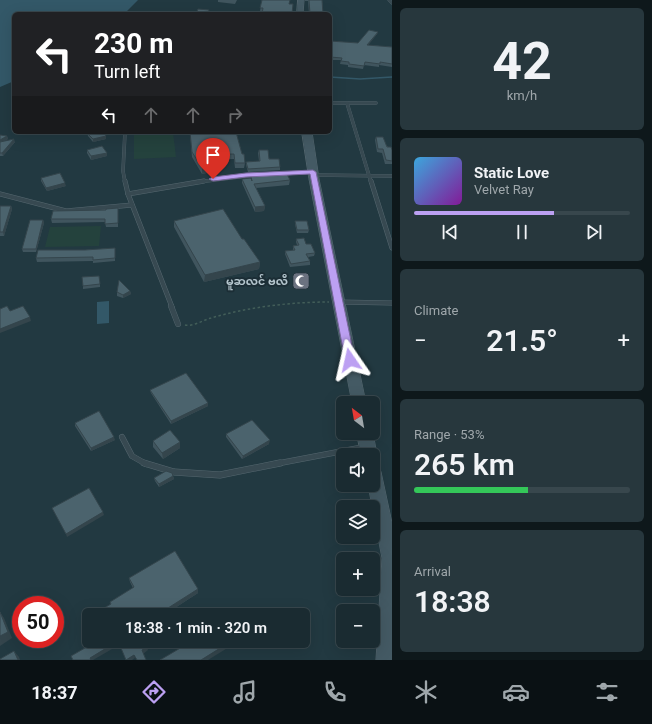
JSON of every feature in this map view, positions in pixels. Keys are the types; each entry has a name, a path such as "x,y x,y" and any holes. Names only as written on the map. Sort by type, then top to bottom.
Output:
{"main road":[{"path":"300,12 301,0"},
{"path":"307,134 313,173 358,396"},
{"path":"379,492 388,525 391,558 386,660"}],"lane":[{"path":"389,0 392,3"},
{"path":"332,103 376,102"},
{"path":"347,103 371,176 392,248"},
{"path":"125,134 122,171 128,194 178,324"},
{"path":"276,174 313,173 392,176"},
{"path":"128,194 213,179 261,174"},
{"path":"0,194 66,211 132,205"},
{"path":"339,302 392,302"},
{"path":"122,437 132,455 141,463 198,475 220,475 367,445"}],"path":[{"path":"178,324 189,326 210,318 237,312 301,302 339,302"}],"green space":[{"path":"134,134 173,134 176,157 134,159"},
{"path":"101,226 99,246 45,247 50,227"}],"water":[{"path":"0,0 138,0 126,12 12,12 12,82 0,87"},
{"path":"109,301 109,323 97,324 97,302"}],"building":[{"path":"262,0 290,0 289,4 293,4 292,12 262,12 263,8 260,8"},
{"path":"309,0 322,0 323,12 310,12"},
{"path":"198,9 209,10 208,12 197,12"},
{"path":"369,30 378,32 367,45 392,47 392,64 365,62 364,66 349,64 349,62 341,61 342,58 332,57 332,41 358,43"},
{"path":"88,134 104,134 106,136 93,139"},
{"path":"190,134 237,134 242,154 244,154 245,163 235,163 234,154 204,155 212,167 202,168 192,152"},
{"path":"0,135 7,136 0,140"},
{"path":"376,137 383,137 387,147 391,147 392,161 386,160 383,149 378,149"},
{"path":"14,139 2,153 0,153 0,142"},
{"path":"102,146 107,153 91,156 87,150"},
{"path":"259,150 268,150 269,159 279,159 280,167 248,169 246,162 260,161"},
{"path":"286,172 290,180 254,184 265,206 255,207 242,179 251,178 252,181 250,173"},
{"path":"60,173 65,183 46,188 41,178"},
{"path":"0,206 11,206 3,232 0,232"},
{"path":"118,208 118,223 105,224 105,219 51,219 53,211 106,210"},
{"path":"223,209 242,239 244,239 260,262 205,275 174,221"},
{"path":"30,220 43,220 36,249 22,249"},
{"path":"295,221 307,221 309,230 297,230"},
{"path":"304,238 306,244 311,244 315,253 306,254 310,261 291,264 285,251 295,250 293,246 299,245 296,239"},
{"path":"115,248 115,258 93,260 93,257 36,258 38,250 85,250"},
{"path":"99,276 100,284 83,286 82,277"},
{"path":"119,280 130,291 123,295 117,292"},
{"path":"7,306 10,311 23,306 30,317 0,329 0,309"},
{"path":"186,373 208,403 171,421 150,390"},
{"path":"99,411 114,437 91,448 75,423"},
{"path":"252,420 270,440 243,456 226,434"},
{"path":"170,430 180,442 162,453 153,441"},
{"path":"166,471 172,473 173,476 159,484 154,478"},
{"path":"89,488 103,512 66,534 52,508"},
{"path":"175,551 198,589 168,608 104,608 111,604 110,602 134,587 129,578"},
{"path":"0,612 8,632 0,636"},
{"path":"85,648 106,648 90,658 91,660 73,660 71,656"},
{"path":"121,648 145,648 142,650 146,660 137,660 134,655 126,660"},
{"path":"180,648 220,648 201,660 160,660"},
{"path":"14,651 18,660 0,660 0,659"}],"waterway":[{"path":"332,77 360,79 392,77"}],"place":[{"name":"မူဆလင် ဗလီ","path":"301,281"}],"route":[{"path":"213,179 246,175 313,172 350,360"}]}
